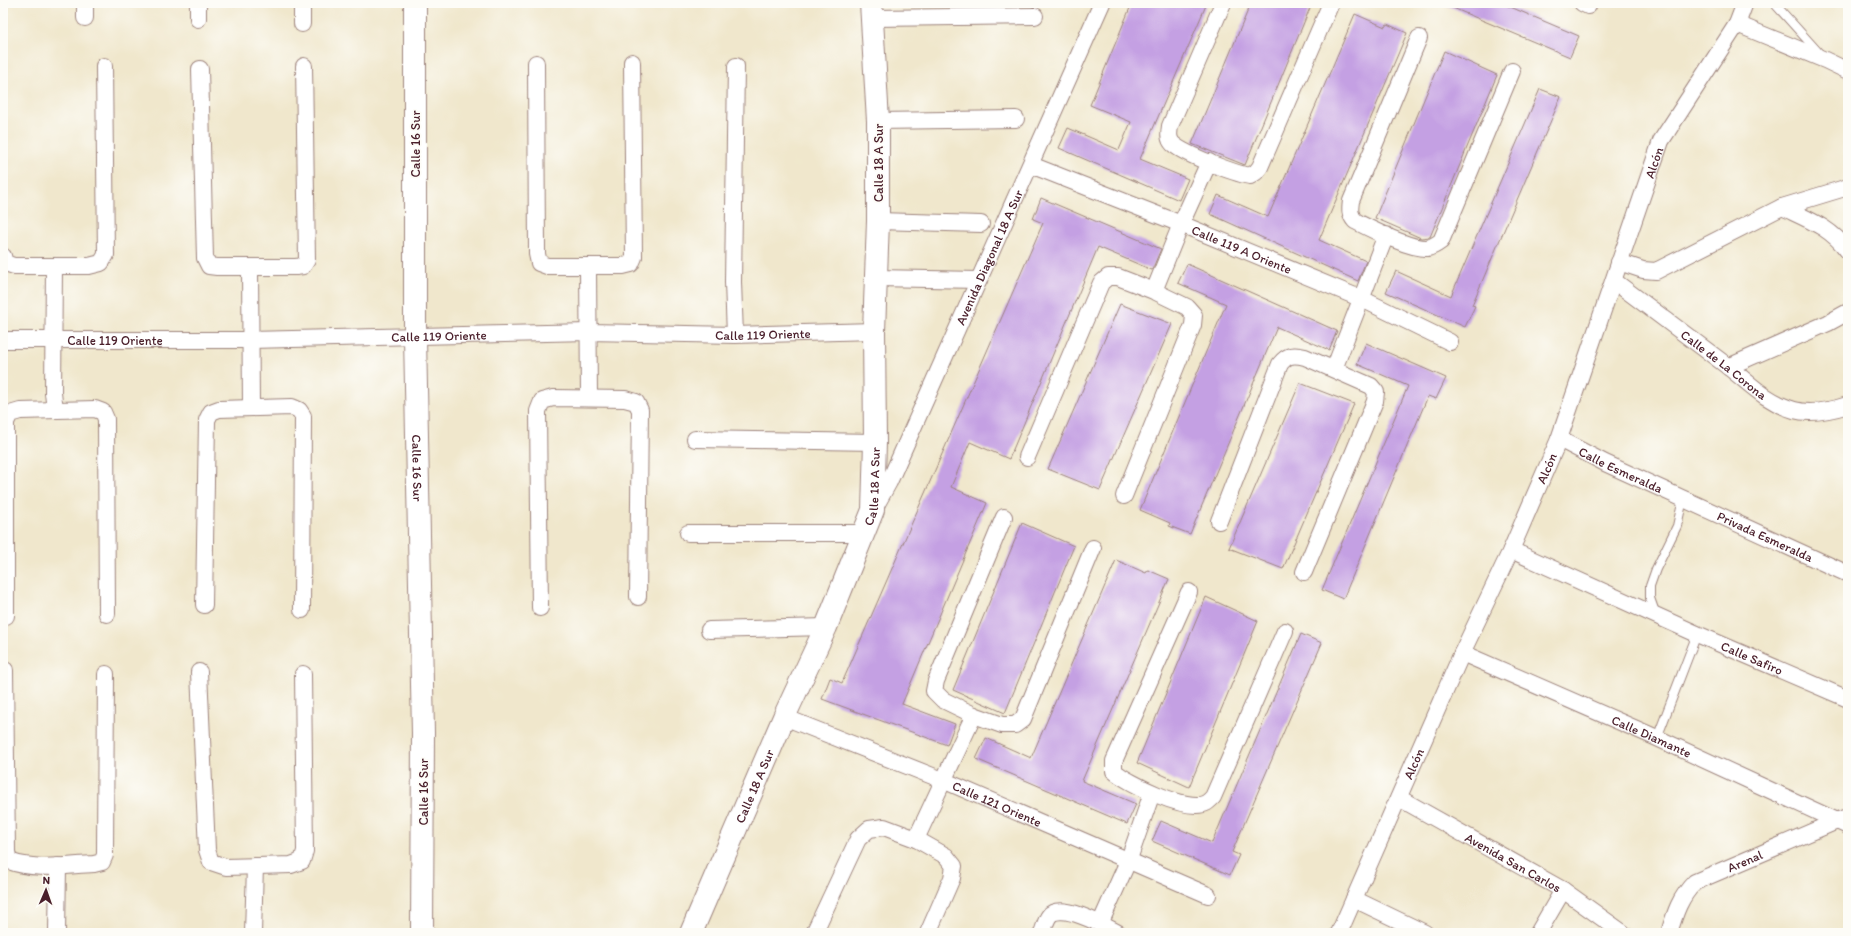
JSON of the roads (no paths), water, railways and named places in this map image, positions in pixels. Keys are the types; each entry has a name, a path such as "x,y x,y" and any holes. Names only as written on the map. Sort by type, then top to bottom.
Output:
{"street":[{"path":"198,3 198,19"},
{"path":"302,3 302,24"},
{"name":"Calle 16 Sur","path":"415,3 415,337 423,733 422,933"},
{"name":"Avenida Diagonal 18 A Sur","path":"873,510 889,482 1102,3"},
{"path":"1222,3 1170,126 1169,135 1173,143 1209,162 1250,176 1260,167 1331,3"},
{"name":"Alcón","path":"1339,933 1462,653 1512,550 1559,439 1661,141 1737,24 1745,3"},
{"path":"872,10 1035,16"},
{"name":"Calle 18 A Sur","path":"691,933 784,717 826,627 873,510 875,442 874,331 878,221 878,121 872,10"},
{"path":"1737,24 1848,71"},
{"path":"1419,38 1351,201 1351,216 1354,221 1419,248 1429,248 1441,240 1512,71"},
{"path":"536,64 537,254 539,263 547,266 623,266 631,264 634,257 632,62"},
{"path":"3,256 5,263 14,266 89,266 101,263 106,255 104,66"},
{"path":"200,70 205,258 209,266 250,268 296,267 303,266 307,260 304,66"},
{"path":"735,335 733,282 736,66"},
{"path":"878,121 1016,118"},
{"path":"1154,291 1181,224 1209,162"},
{"name":"Calle 119 A Oriente","path":"1031,165 1181,224 1362,299 1450,342"},
{"path":"1619,262 1643,270 1656,271 1782,208 1848,188"},
{"path":"1782,208 1814,222 1838,237 1848,251"},
{"path":"878,221 981,224"},
{"path":"1334,369 1386,235"},
{"path":"54,266 55,410"},
{"path":"588,266 589,398"},
{"path":"250,268 251,408"},
{"path":"1028,457 1101,283 1108,277 1118,277 1154,291 1187,307 1194,315 1193,325 1124,496"},
{"path":"876,278 979,280"},
{"name":"Calle de La Corona","path":"1614,281 1728,367 1756,391 1795,410 1815,412 1848,405"},
{"path":"1728,367 1828,323 1848,312"},
{"name":"Calle 119 Oriente","path":"3,340 250,340 589,332 735,335 874,331"},
{"path":"1219,521 1280,364 1286,357 1295,355 1334,369 1371,386 1376,392 1375,401 1304,572"},
{"path":"540,608 538,412 542,401 553,398 625,399 636,402 640,410 638,597"},
{"path":"204,605 207,420 211,412 219,409 292,407 299,410 303,416 302,610"},
{"path":"6,616 6,422 10,414 20,411 95,409 103,412 106,419 107,614"},
{"path":"695,439 875,442"},
{"name":"Calle Esmeralda","path":"1559,439 1605,463 1683,499"},
{"name":"Privada Esmeralda","path":"1683,499 1848,574"},
{"path":"1004,517 936,680 934,691 943,700 1002,725 1015,725 1022,718 1092,548"},
{"path":"688,533 865,533"},
{"path":"1512,550 1656,615"},
{"path":"1189,592 1114,761 1114,771 1117,774 1152,793 1192,805 1205,804 1213,797 1285,631"},
{"name":"Calle Safiro","path":"1656,615 1848,699"},
{"path":"709,630 826,627"},
{"name":"Calle Diamante","path":"1462,653 1845,821"},
{"path":"5,670 7,852 9,861 17,864 58,866 102,862 105,854 106,674"},
{"path":"199,672 206,850 211,862 226,867 291,865 302,861 306,851 303,674"},
{"path":"916,839 945,781 974,714"},
{"name":"Calle 121 Oriente","path":"784,717 945,781 1129,859 1208,895"},
{"path":"1100,924 1129,859 1152,793"},
{"name":"Avenida San Carlos","path":"1399,798 1563,890 1623,933"},
{"name":"Arenal","path":"1669,933 1676,907 1685,892 1695,882 1845,821"},
{"path":"814,933 858,839 869,829 884,827 916,839 946,856 954,866 952,878 928,933"},
{"path":"57,933 58,866"},
{"path":"253,933 255,866"},
{"path":"1538,933 1563,890"},
{"path":"1354,899 1425,933"},
{"path":"1042,933 1050,915 1055,912 1066,910 1118,933"}],"lane":[{"path":"1774,3 1825,60"},
{"path":"1656,615 1650,598 1650,586 1677,526 1683,499"},
{"path":"1657,738 1697,634"}]}
